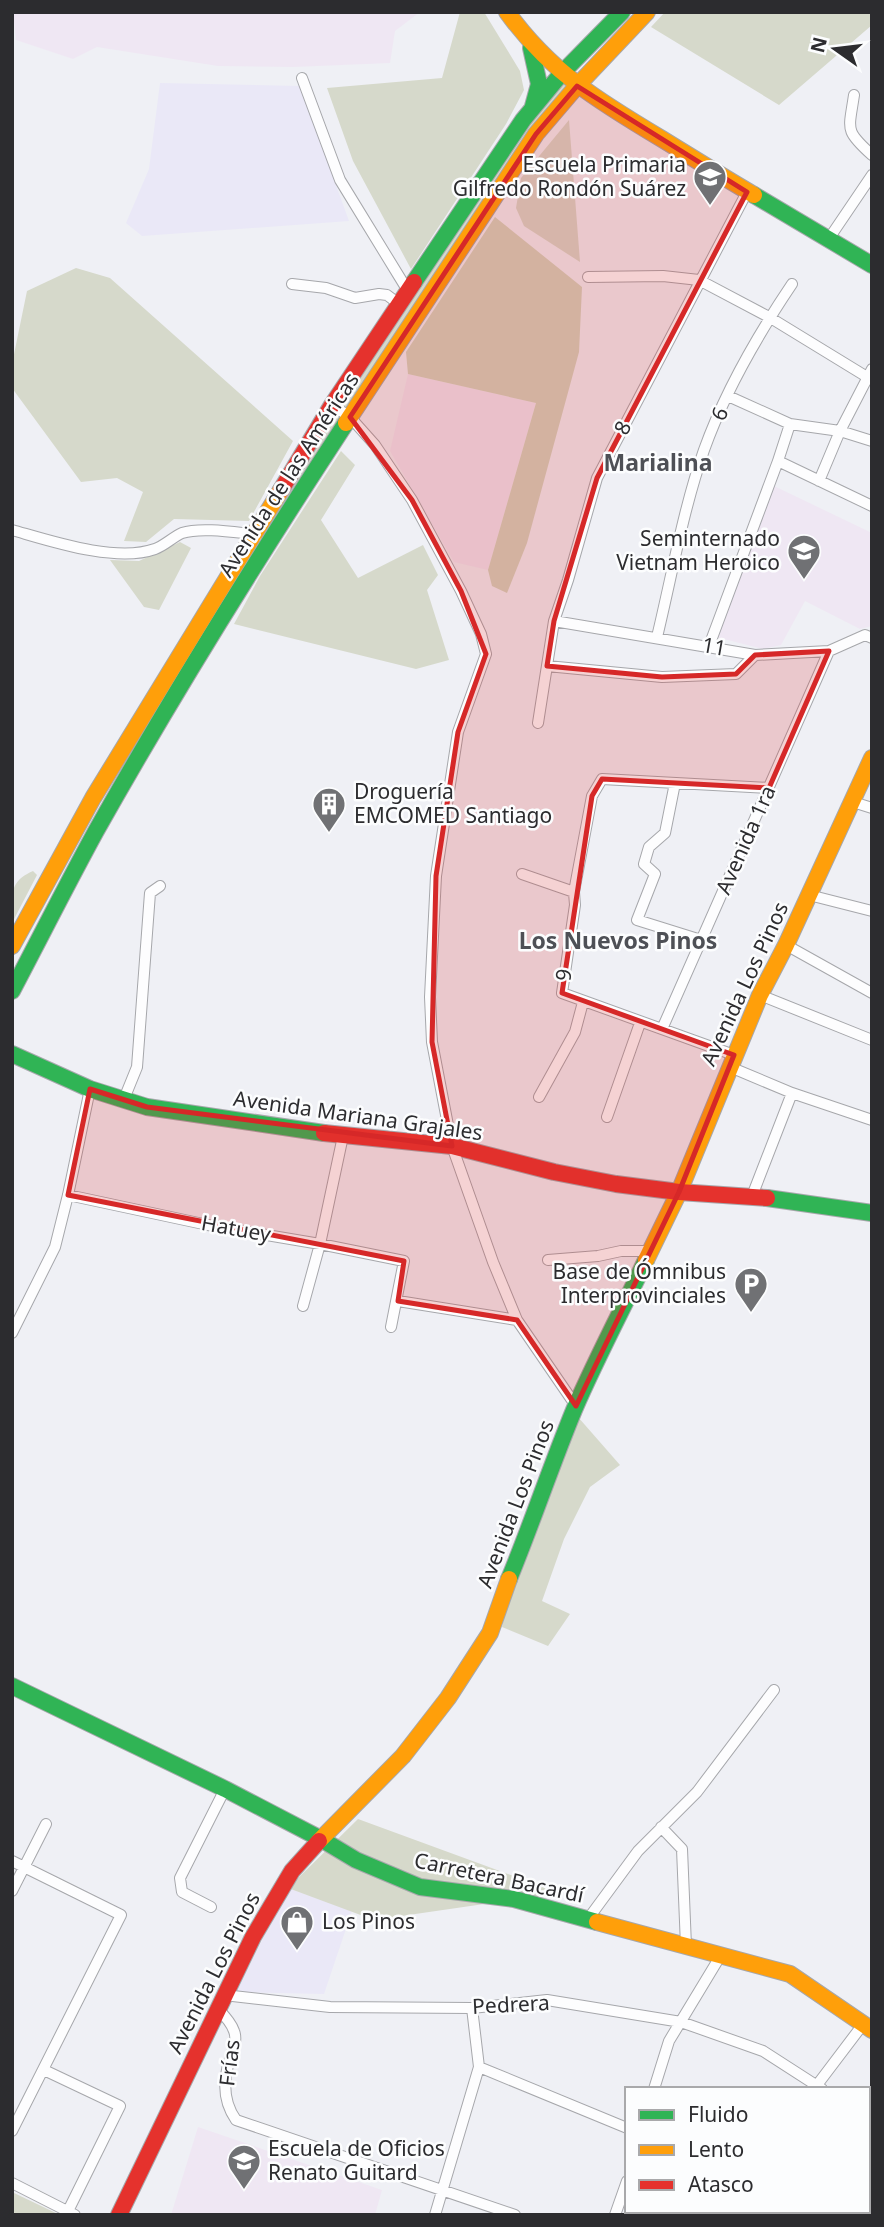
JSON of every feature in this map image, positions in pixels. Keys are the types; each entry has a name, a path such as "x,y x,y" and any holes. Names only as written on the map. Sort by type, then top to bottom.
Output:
{"main road":[{"path":"506,12 530,45 577,86 747,192 872,265"},
{"name":"Avenida de las Américas","path":"12,946 93,798 332,405 533,106 622,12"},
{"name":"Avenida de las Américas","path":"12,991 109,809 268,545 350,417 536,134 647,12"},
{"path":"530,45 538,84 533,106"},
{"name":"Avenida Los Pinos","path":"120,2214 253,1937 292,1871 402,1756 448,1698 489,1633 576,1406 678,1192 760,995 786,945 872,758"},
{"name":"Avenida Mariana Grajales","path":"12,1054 90,1089 147,1107 343,1136 452,1146 554,1172 615,1184 678,1192 752,1196 872,1213"},
{"name":"Carretera Bacardí","path":"12,1686 225,1789 356,1860 420,1887 514,1899 790,1974 868,2026"}],"street":[{"path":"302,78 340,180 404,298"},
{"path":"854,95 849,125 852,138 872,155"},
{"path":"828,240 872,175"},
{"name":"8","path":"538,723 554,621 597,478 747,192"},
{"path":"588,278 663,276 699,280 870,375 840,431 819,481"},
{"path":"292,284 326,288 355,298 387,295 404,298"},
{"name":"6","path":"657,637 704,449 769,317 792,284"},
{"path":"728,396 790,424 840,431 872,441"},
{"path":"332,405 350,417 375,446 412,500 461,591 481,634 486,654 458,732 436,876 430,997 432,1041 452,1146 493,1262 517,1320 576,1406"},
{"path":"709,646 790,424"},
{"path":"778,461 872,506"},
{"path":"12,530 79,548 128,553 154,550 184,533 208,531 252,534 268,545"},
{"name":"11","path":"554,621 755,654 830,651 865,635 872,638"},
{"name":"Avenida 1ra","path":"662,1029 830,651"},
{"path":"547,666 662,677 736,674 755,654"},
{"name":"9","path":"675,783 602,779 592,796 574,892 575,905 562,993 662,1029 732,1061 792,1093 872,1120"},
{"path":"701,940 638,920 655,874 644,864 649,847 666,833 675,783 769,788"},
{"path":"853,802 872,808"},
{"path":"522,874 574,892"},
{"path":"124,1099 136,1067 150,893 160,886"},
{"path":"809,895 872,911"},
{"path":"786,945 868,991 872,978"},
{"path":"760,995 872,1040"},
{"path":"539,1097 575,1031 583,1002"},
{"path":"607,1117 640,1023"},
{"path":"12,1333 55,1247 90,1089"},
{"path":"752,1196 792,1093"},
{"path":"303,1306 320,1244 343,1136"},
{"name":"Hatuey","path":"68,1195 404,1261 398,1301"},
{"path":"548,1260 598,1256 621,1251 650,1251"},
{"path":"391,1327 398,1301 517,1320"},
{"path":"588,1919 638,1851 696,1792 774,1690"},
{"path":"211,1907 182,1892 180,1878 225,1789"},
{"path":"12,1891 46,1824"},
{"path":"661,1827 682,1849 685,1946"},
{"path":"12,1861 121,1915 12,2131"},
{"path":"654,2087 669,2041 721,1955"},
{"name":"Pedrera","path":"221,2002 330,2007 472,2008 547,2000 681,2022 763,2051 818,2087"},
{"name":"Frías","path":"221,2002 236,2033 225,2090 228,2109 236,2120 514,2215"},
{"path":"435,2215 479,2067 472,2008"},
{"path":"818,2087 868,2026"},
{"path":"479,2067 625,2127"},
{"path":"12,2183 72,2213 120,2106 44,2070"},
{"path":"615,2215 625,2187"}],"highlighted area":[{"path":"577,86 747,192 597,478 554,621 547,666 662,677 736,674 755,655 829,651 769,788 602,779 592,796 562,993 734,1055 679,1192 576,1406 517,1320 398,1301 404,1261 68,1195 90,1089 147,1107 452,1146 432,1042 436,876 458,732 486,654 461,591 412,500 350,417 536,134"}],"shaded area":[{"path":"13,12 420,12 395,31 390,63 293,67 218,66 97,47 73,59 16,40"},
{"path":"460,12 484,12 520,71 524,90 506,124 411,269 353,161 327,88 442,78"},
{"path":"665,12 872,12 872,25 779,105 651,27"},
{"path":"562,81 568,87 347,411 338,405 526,125"},
{"path":"160,83 300,86 349,221 142,236 126,223 149,169"},
{"path":"569,120 580,262 524,226 516,208 521,178"},
{"path":"76,268 110,278 293,441 249,521 174,519 146,542 124,541 143,492 117,478 81,482 12,388 12,364 27,291"},
{"path":"408,374 536,403 488,570 454,562 390,451"},
{"path":"334,412 343,417 265,539 258,534"},
{"path":"341,451 355,465 321,520 358,578 423,545 438,575 427,590 449,660 416,669 234,624 260,576"},
{"name":"Seminternado Vietnam Heroico","path":"774,486 872,533 872,626 860,629 805,601 781,645 763,649 716,637"},
{"path":"180,542 191,548 159,610 144,607 110,560 139,561"},
{"path":"33,871 37,875 12,923 15,886"},
{"path":"578,1417 620,1465 590,1487 564,1539 542,1601 570,1614 548,1646 502,1627 507,1605"},
{"path":"358,1819 560,1893 374,1920 288,1888"},
{"name":"Los Pinos","path":"288,1888 352,1911 324,1994 236,1992"},
{"name":"Escuela de Oficios Renato Guitard","path":"198,2127 382,2190 375,2215 171,2215"},
{"path":"12,2192 60,2215 12,2215"}],"green space":[{"path":"495,217 582,287 579,352 527,543 507,593 492,586 488,570 536,403 408,374 406,352"}],"traffic: fast":[{"path":"414,282 523,120 561,74 622,12"},
{"path":"531,48 539,84 533,106"},
{"path":"754,195 872,265"},
{"path":"12,991 96,831 156,727 249,574 346,423"},
{"path":"12,1054 90,1089 147,1107 324,1133"},
{"path":"767,1198 872,1213"},
{"path":"509,1579 574,1410 646,1260"},
{"path":"12,1686 225,1789 356,1860 420,1887 514,1899 597,1922"}],"traffic: slow":[{"path":"507,12 541,52 577,84 754,195"},
{"path":"346,423 536,134 647,12"},
{"path":"12,946 93,798 281,490"},
{"path":"646,1260 679,1192 760,995 786,945 872,758"},
{"path":"319,1841 403,1756 448,1698 490,1633 509,1579"},
{"path":"597,1922 790,1974 872,2030"}],"traffic: jam":[{"path":"281,490 332,405 414,282"},
{"path":"324,1133 452,1146 554,1172 616,1184 679,1192 767,1198"},
{"path":"119,2215 253,1937 292,1871 319,1841"}],"place":[{"name":"Escuela Primaria Gilfredo Rondón Suárez","path":"710,207"},
{"name":"Seminternado Vietnam Heroico","path":"804,581"},
{"name":"Droguería EMCOMED Santiago","path":"329,834"},
{"name":"Base de Ómnibus Interprovinciales","path":"751,1314"},
{"name":"Los Pinos","path":"297,1952"},
{"name":"Escuela de Oficios Renato Guitard","path":"244,2191"}],"district":[{"name":"Marialina","path":"658,463"},
{"name":"Los Nuevos Pinos","path":"618,941"}]}
